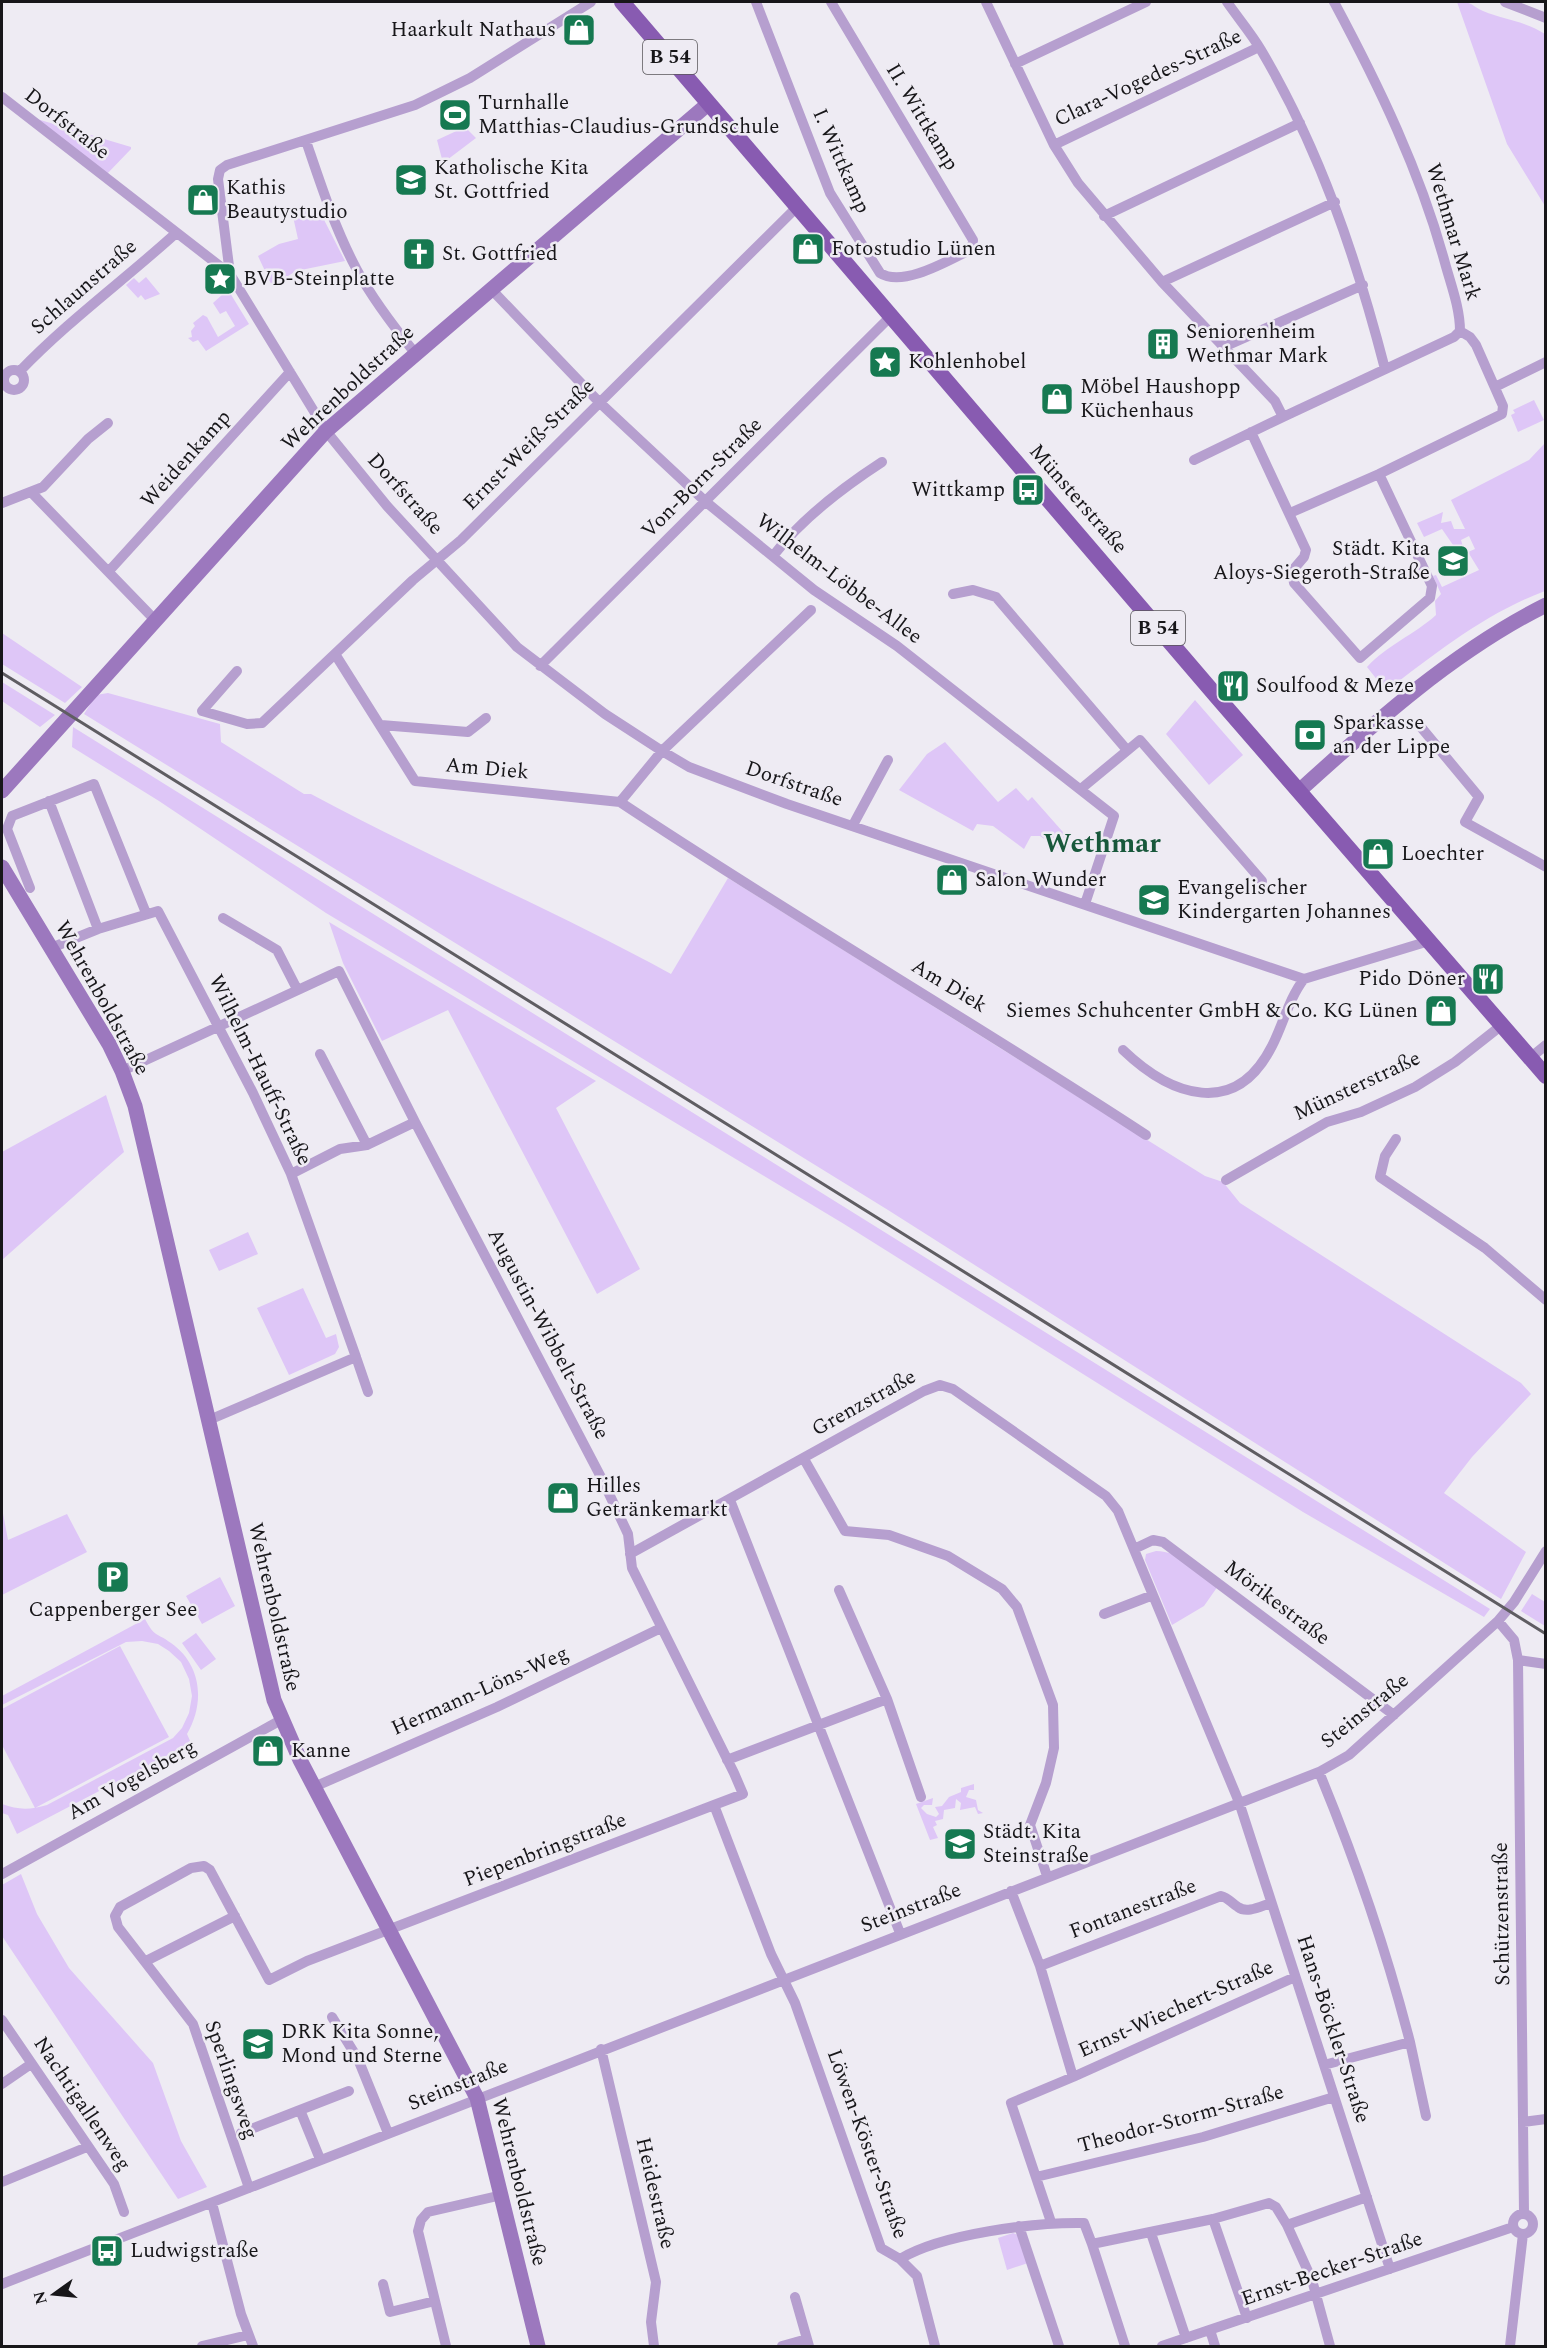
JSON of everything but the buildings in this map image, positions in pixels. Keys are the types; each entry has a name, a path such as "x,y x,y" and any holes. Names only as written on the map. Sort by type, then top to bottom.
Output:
{"main road":[{"name":"Münsterstraße","path":"622,2 1545,1076"}],"street":[{"path":"230,274 218,179 220,170 390,115 443,92 499,61 591,2"},
{"name":"I. Wittkamp","path":"756,2 830,193 880,273 888,278 909,277 970,251"},
{"name":"II. Wittkamp","path":"831,2 973,240 974,247 970,251"},
{"path":"986,2 1054,145 1078,183 1162,282 1226,346 1275,401 1283,417"},
{"path":"1015,64 1146,2"},
{"path":"1227,2 1259,47 1300,123 1335,202 1363,285 1385,369"},
{"name":"Wethmar Mark","path":"1194,460 1454,337 1460,331 1457,308 1422,188 1376,80 1334,2"},
{"path":"1505,2 1545,18"},
{"name":"Clara-Vogedes-Straße","path":"1054,145 1259,47"},
{"name":"Dorfstraße","path":"2,97 175,234 230,274 326,431 368,484 517,647 605,714 662,752 727,782 1304,979"},
{"name":"Wehrenboldstraße","path":"2,791 326,431 708,104"},
{"path":"1104,216 1300,123"},
{"path":"306,141 326,201 356,270 388,319 415,354"},
{"path":"1162,282 1335,202"},
{"name":"Ernst-Weiß-Straße","path":"237,671 202,711 247,724 262,723 461,540 797,207"},
{"name":"Schlaunstraße","path":"20,371 56,333 128,276 175,234"},
{"path":"1226,346 1363,285"},
{"name":"Wilhelm-Löbbe-Allee","path":"491,290 599,402 706,502 837,607 897,646 1082,788 1114,816 1084,904"},
{"name":"Von-Born-Straße","path":"540,666 891,316"},
{"path":"1290,513 1379,474 1502,414 1503,406 1476,345 1470,337 1460,331"},
{"path":"1495,387 1545,362"},
{"name":"Schlaunstraße","path":"13,369 20,371 25,379 22,387 14,390 4,388 7,372 13,369"},
{"name":"Weidenkamp","path":"110,572 290,372"},
{"path":"2,503 43,487 88,439 108,423"},
{"path":"1251,432 1306,550 1304,557 1292,571 1294,583 1360,658 1430,598 1432,586 1379,474"},
{"path":"773,556 789,535 811,515 882,462"},
{"path":"32,493 155,620"},
{"path":"953,594 973,590 996,597 1127,750"},
{"path":"1299,791 1395,709 1473,650 1545,606"},
{"path":"620,802 662,752 811,610"},
{"name":"Am Diek","path":"335,654 415,781 620,802 729,875 1008,1046 1146,1135"},
{"name":"Am Diek","path":"381,725 468,732 486,718"},
{"path":"1420,726 1479,797 1465,822 1545,867"},
{"path":"1082,788 1140,740 1262,881"},
{"name":"Dorfstraße","path":"853,825 888,759"},
{"path":"30,888 7,830 12,816 94,784 146,913 51,948"},
{"path":"49,801 98,929"},
{"name":"Wehrenboldstraße","path":"2,867 122,1071 144,1139 264,1660 281,1720 477,2098 538,2346"},
{"name":"Wilhelm-Hauff-Straße","path":"146,913 158,911 291,1174 368,1392"},
{"path":"223,918 278,950 297,989"},
{"path":"1123,1050 1143,1070 1179,1090 1205,1093 1229,1088 1250,1076 1263,1061 1304,979 1429,940"},
{"name":"Augustin-Wibbelt-Straße","path":"122,1071 339,971 415,1122 587,1449 628,1534 632,1568 743,1794 714,1805"},
{"name":"Münsterstraße","path":"1226,1180 1327,1122 1361,1112 1431,1078 1502,1025"},
{"path":"1530,1058 1545,1045"},
{"path":"320,1054 367,1145"},
{"path":"291,1174 340,1149 367,1145 415,1122"},
{"path":"1396,1139 1385,1156 1380,1177 1485,1248 1545,1300"},
{"path":"209,1420 356,1357"},
{"name":"Grenzstraße","path":"630,1554 804,1459 924,1390 940,1385 953,1389 1106,1496 1118,1511 1239,1802"},
{"path":"804,1459 845,1531 889,1535 948,1556 1002,1589 1017,1607 1053,1705 1054,1748 1046,1784 1030,1825 1047,1876"},
{"path":"730,1500 900,1933"},
{"name":"Mörikestraße","path":"1134,1549 1153,1540 1163,1542 1394,1715"},
{"name":"Steinstraße","path":"2,2284 601,2049 1318,1772 1349,1755 1498,1621 1514,1602 1545,1551"},
{"path":"839,1590 887,1699 921,1797"},
{"path":"1104,1614 1153,1595"},
{"name":"Schützenstraße","path":"1498,1621 1514,1640 1518,1660 1524,2213"},
{"name":"Hermann-Löns-Weg","path":"314,1787 496,1707 661,1629"},
{"path":"1518,1660 1545,1664"},
{"path":"727,1760 887,1699"},
{"name":"Am Vogelsberg","path":"2,1874 281,1720"},
{"path":"1318,1772 1368,1902 1395,1985 1426,2116"},
{"name":"Hans-Böckler-Straße","path":"1239,1802 1390,2269"},
{"path":"714,1805 763,1932 784,1978"},
{"name":"Piepenbringstraße","path":"390,1930 714,1805"},
{"name":"Sperlingsweg","path":"249,2188 193,2024 118,1927 116,1913 120,1907 200,1865 210,1870 269,1980 307,1961 390,1930"},
{"path":"1011,1891 1040,1966 1073,2077 1011,2103 1051,2222"},
{"name":"Fontanestraße","path":"1040,1966 1221,1896 1228,1898 1239,1909 1248,1911 1271,1903"},
{"path":"146,1961 235,1916"},
{"name":"Ernst-Wiechert-Straße","path":"1073,2077 1295,1977"},
{"name":"Löwen-Köster-Straße","path":"784,1978 799,2013 881,2248 900,2259 917,2276 935,2346"},
{"name":"Steinstraße","path":"332,2017 358,2059 388,2133"},
{"name":"Nachtigallenweg","path":"2,2020 114,2184 124,2212"},
{"path":"1324,2065 1410,2042"},
{"name":"Heidestraße","path":"601,2049 656,2282 651,2322 654,2346"},
{"path":"2,2084 31,2064"},
{"path":"241,2133 349,2091"},
{"name":"Theodor-Storm-Straße","path":"1036,2177 1203,2138 1334,2097"},
{"path":"300,2110 320,2159"},
{"path":"1523,2122 1545,2119"},
{"path":"2,2182 87,2147"},
{"path":"446,2346 418,2231 421,2220 429,2212 502,2195"},
{"path":"1287,2225 1367,2197"},
{"path":"212,2203 253,2346"},
{"path":"1092,2244 1213,2219 1269,2203 1276,2207 1287,2225 1312,2280 1330,2346"},
{"path":"1510,2346 1518,2231 1515,2217 1524,2213 1534,2221"},
{"path":"1534,2221 1545,2218"},
{"path":"1213,2219 1247,2318"},
{"path":"1518,2231 1532,2231 1534,2221"},
{"path":"900,2259 916,2249 1019,2226 1051,2222 1084,2223 1125,2346"},
{"path":"1019,2226 1059,2346"},
{"name":"Ernst-Becker-Straße","path":"1162,2346 1390,2269 1518,2231"},
{"path":"1151,2233 1186,2338"},
{"path":"383,2284 390,2312 435,2301"},
{"path":"782,2346 808,2343 795,2297"},
{"path":"1210,2330 1215,2346"},
{"path":"202,2346 248,2335"}],"shaded area":[{"path":"1457,2 1469,3 1483,11 1530,26 1545,34 1545,206 1507,144"},
{"path":"37,119 131,147 131,149 106,175"},
{"path":"465,127 476,138 443,163 437,140"},
{"path":"317,206 345,261 296,271 272,286 258,256 279,244 298,239 292,212"},
{"path":"146,277 160,294 145,300 141,295 138,298 126,285 134,278 139,283"},
{"path":"230,293 249,324 206,351 198,340 193,342 188,338 192,337 191,331 195,326 193,323 203,315 207,317 218,337 235,326 226,311 220,314 213,303 223,294"},
{"path":"1534,400 1544,420 1518,432 1511,415 1515,413 1513,410"},
{"path":"1545,443 1545,591 1482,622 1386,691 1367,667 1383,652 1436,615 1435,601 1441,594 1433,576 1436,575 1442,587 1479,570 1468,552 1475,549 1469,536 1461,540 1464,550 1460,545 1453,545 1442,529 1424,537 1417,523 1443,512 1441,523 1451,521 1454,529 1465,529 1451,500 1529,460"},
{"path":"2,633 82,687 65,703 2,664"},
{"path":"2,682 55,715 40,727 2,701"},
{"path":"108,693 220,724 221,742 304,794 311,794 400,840 582,927 671,974 728,878 1205,1176 1223,1182 1240,1203 1521,1383 1531,1394 1472,1457 1444,1493 1526,1552 1501,1599 888,1210 84,714 96,695"},
{"path":"1195,700 1243,755 1209,785 1166,734"},
{"path":"73,727 1490,1609 1484,1617 1303,1512 844,1224 326,913 159,801 72,747"},
{"path":"945,742 998,802 1016,788 1028,801 1032,797 1070,840 1066,854 1040,836 1031,836 1024,849 993,826 977,824 973,831 899,790 927,754"},
{"path":"329,922 596,1081 556,1108 640,1269 597,1294 448,1010 382,1041 343,963"},
{"path":"106,1095 124,1152 2,1260 2,1152"},
{"path":"248,1232 258,1254 219,1271 209,1250"},
{"path":"303,1288 326,1338 336,1334 339,1347 335,1354 289,1375 257,1308"},
{"path":"2,1508 8,1540 67,1514 87,1552 2,1595"},
{"path":"1156,1551 1181,1558 1218,1586 1204,1606 1172,1625 1145,1560 1146,1554"},
{"path":"220,1577 235,1606 202,1624 186,1596"},
{"path":"1532,1594 1545,1602 1545,1626 1521,1611"},
{"path":"145,1619 154,1632 181,1652 194,1673 198,1697 193,1722 187,1734 191,1743 17,1834 8,1815 2,1813 2,1804 24,1809 47,1805 173,1738 182,1728 189,1713 192,1696 189,1679 181,1662 169,1651 158,1644 142,1641 126,1642 2,1705 2,1696"},
{"path":"196,1633 216,1659 201,1670 182,1643"},
{"path":"120,1646 169,1737 35,1808 2,1745 2,1709"},
{"path":"974,1784 974,1790 969,1790 966,1797 976,1800 978,1810 983,1813 978,1814 975,1807 960,1810 961,1803 956,1799 955,1808 944,1810 943,1819 935,1821 937,1825 933,1827 938,1838 930,1840 916,1804 933,1798 932,1805 924,1805 921,1808 927,1814 936,1817 939,1814 935,1807 942,1806 949,1797 961,1792 961,1788"},
{"path":"21,1874 37,1914 69,1968 153,2063 181,2141 207,2187 178,2199 2,1936 2,1885"},
{"path":"1013,2233 1018,2235 1028,2263 1007,2270 998,2238"}],"railway":[{"path":"2,673 1546,1634"}],"place":[{"name":"Haarkult Nathaus","path":"579,30"},
{"name":"Turnhalle Matthias-Claudius-Grundschule","path":"455,115"},
{"name":"Katholische Kita St. Gottfried","path":"411,180"},
{"name":"Kathis Beautystudio","path":"203,200"},
{"name":"Fotostudio Lünen","path":"808,249"},
{"name":"St. Gottfried","path":"419,254"},
{"name":"BVB-Steinplatte","path":"220,279"},
{"name":"Seniorenheim Wethmar Mark","path":"1163,344"},
{"name":"Kohlenhobel","path":"885,362"},
{"name":"Möbel Haushopp Küchenhaus","path":"1057,399"},
{"name":"Wittkamp","path":"1028,490"},
{"name":"Städt. Kita Aloys-Siegeroth-Straße","path":"1453,561"},
{"name":"Soulfood & Meze","path":"1233,686"},
{"name":"Sparkasse an der Lippe","path":"1310,735"},
{"name":"Loechter","path":"1378,854"},
{"name":"Salon Wunder","path":"952,880"},
{"name":"Evangelischer Kindergarten Johannes","path":"1154,900"},
{"name":"Pido Döner","path":"1488,979"},
{"name":"Siemes Schuhcenter GmbH & Co. KG Lünen","path":"1441,1011"},
{"name":"Hilles Getränkemarkt","path":"563,1498"},
{"name":"Cappenberger See","path":"113,1577"},
{"name":"Kanne","path":"268,1751"},
{"name":"Städt. Kita Steinstraße","path":"960,1844"},
{"name":"DRK Kita Sonne, Mond und Sterne","path":"258,2044"},
{"name":"Ludwigstraße","path":"107,2251"}],"district":[{"name":"Wethmar","path":"1102,844"}]}
